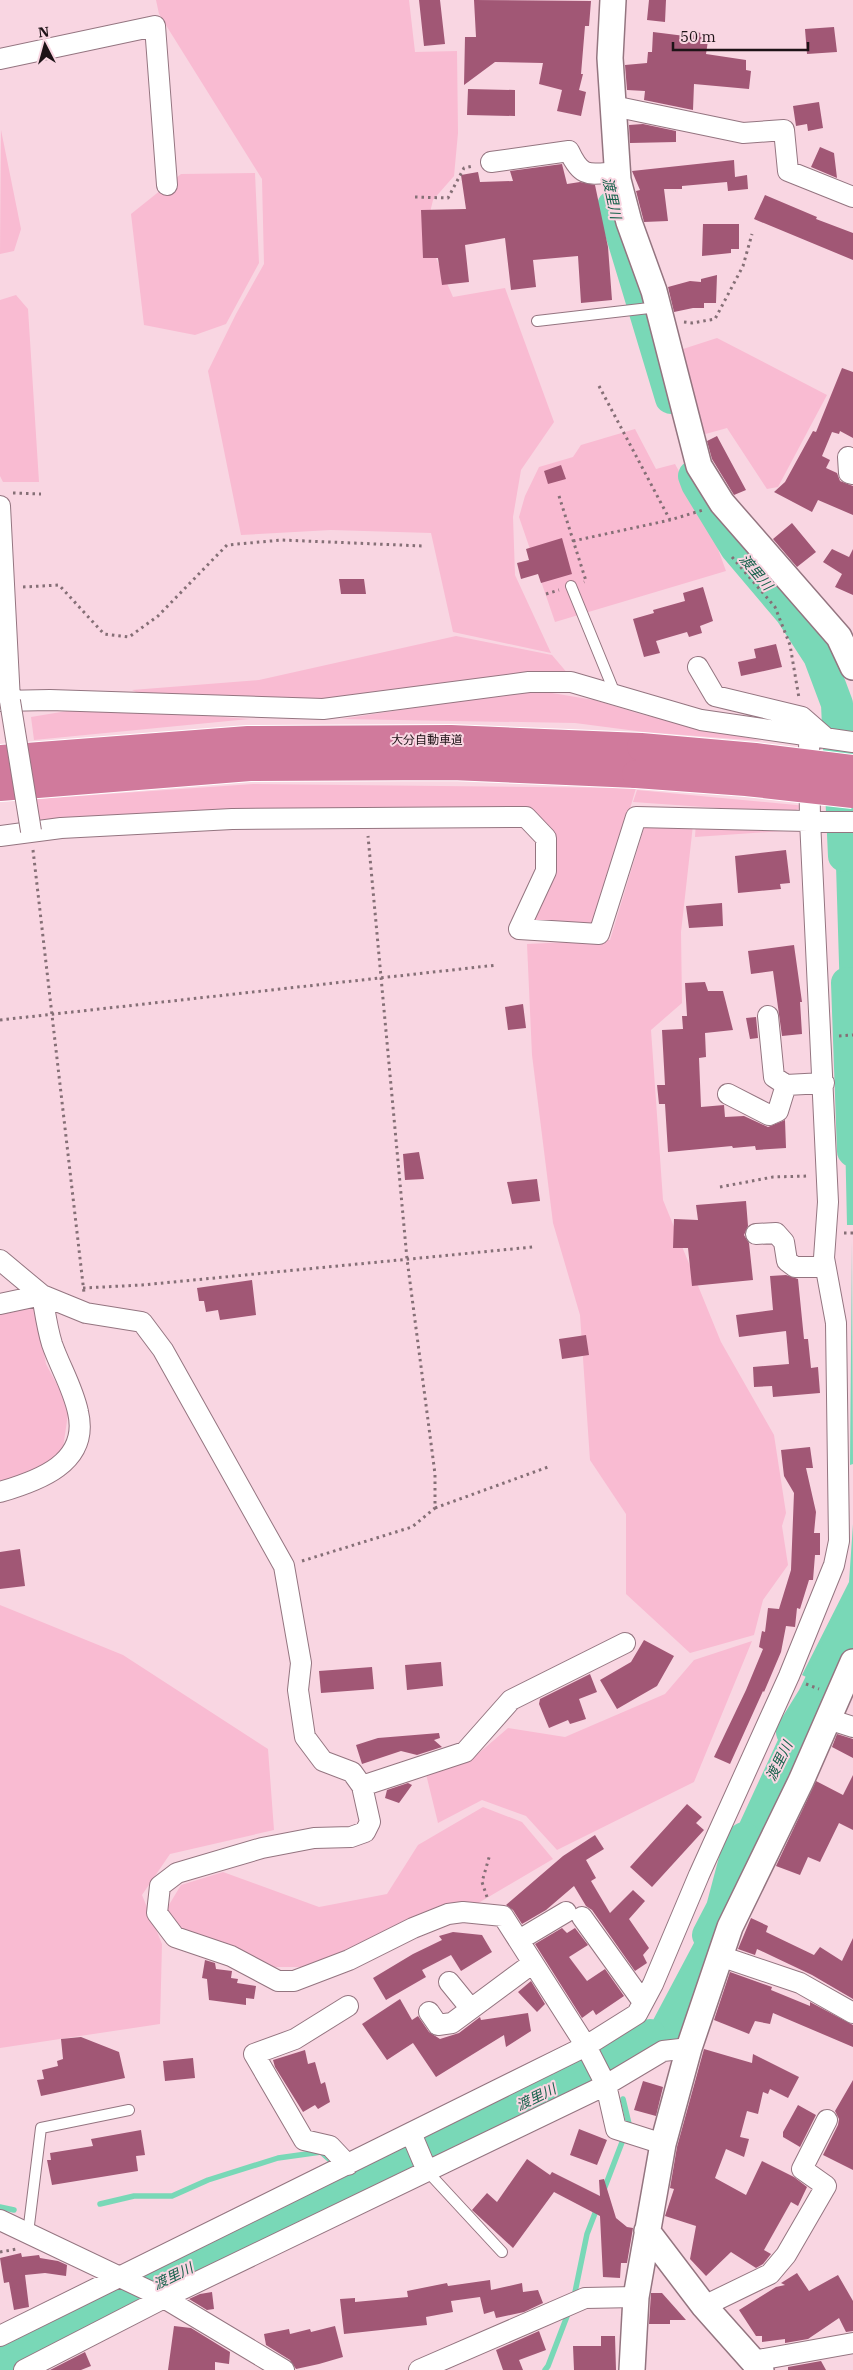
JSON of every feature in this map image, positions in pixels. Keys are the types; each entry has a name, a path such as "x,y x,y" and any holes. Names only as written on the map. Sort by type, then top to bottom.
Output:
{"highway":[{"name":"大分自動車道","path":"0,759 248,740 451,739 641,747 755,757 853,769"},
{"path":"0,787 250,767 452,766 636,774 746,782 853,794"}],"street":[{"path":"613,0 610,58 617,172 629,222 660,313 699,466 722,503 839,637 853,667"},
{"path":"0,59 155,26 167,185"},
{"path":"613,106 743,133 784,130 788,171 853,197"},
{"path":"491,162 569,151 577,168 588,174 617,172"},
{"path":"4,500 5,701 31,831"},
{"path":"698,667 715,696 798,716 822,738"},
{"path":"5,701 50,700 323,709 529,682 571,682 701,720 853,742"},
{"path":"0,2336 586,2046 637,2014 789,1676 834,1565 839,1541 846,1475 836,1323 825,1267 827,1175 811,820 822,738"},
{"path":"0,836 31,831 232,820 367,817 526,817 546,838 546,872 518,930 599,934 636,817 853,822"},
{"path":"768,1016 774,1077 786,1085 824,1083"},
{"path":"728,1094 769,1114 778,1111 786,1085"},
{"path":"756,1234 776,1233 784,1242 787,1261 795,1267 825,1267"},
{"path":"0,1260 42,1295 86,1313 142,1322 163,1350 284,1566 301,1663 298,1690 305,1737 323,1761 352,1772 362,1786 370,1822 365,1832 351,1837 314,1838 262,1848 177,1873 160,1886 157,1913 175,1937 231,1956 278,1981 294,1981 349,1960 413,1928 448,1914 463,1912 503,1916 586,2046 606,2085 616,2129 651,2141"},
{"path":"0,1304 42,1295"},
{"path":"0,1492 43,1478 61,1466 71,1455 79,1434 79,1413 52,1346 42,1295"},
{"path":"362,1786 465,1752 511,1700 625,1643"},
{"path":"632,2370 636,2297 647,2231 651,2141 689,2048 730,1927 801,1780 853,1662"},
{"path":"828,1719 853,1727"},
{"path":"519,1940 574,1914 643,2002"},
{"path":"720,1956 800,1983 853,2013"},
{"path":"429,2012 438,2025 452,2023 533,1963"},
{"path":"449,1982 471,2009"},
{"path":"348,2006 295,2039 254,2054 304,2140 330,2146 348,2165"},
{"path":"24,2370 164,2298 606,2085 663,2051 689,2048"},
{"path":"704,2306 770,2274 786,2255 826,2186 802,2169 827,2120"},
{"path":"411,2133 427,2171"},
{"path":"0,2220 164,2298 284,2370"},
{"path":"647,2231 704,2306 757,2365 853,2343"},
{"path":"419,2370 585,2298 636,2297"}],"lane":[{"path":"537,321 660,313"},
{"path":"571,586 616,696"},
{"path":"28,2232 41,2128 128,2110"},
{"path":"427,2171 502,2252"}],"path":[{"path":"415,197 448,198 464,168 491,162"},
{"path":"660,313 692,323 715,320 743,266 752,234"},
{"path":"599,386 670,520"},
{"path":"4,500 41,494"},
{"path":"546,594 586,581 559,496"},
{"path":"573,541 670,520 722,503"},
{"path":"5,588 59,585 104,634 129,637 158,616 227,545 282,540 423,546"},
{"path":"732,557 775,607 790,645 799,692 798,716"},
{"path":"367,817 407,1259 435,1474 436,1508"},
{"path":"31,831 83,1288 142,1285 533,1246"},
{"path":"0,1020 497,965"},
{"path":"720,1187 772,1177 827,1175"},
{"path":"284,1566 412,1527 436,1508 548,1467"},
{"path":"800,1681 827,1693"},
{"path":"486,1914 488,1901 482,1882 490,1854"}],"shaded area":[{"path":"156,0 409,0 415,52 457,51 458,133 454,176 433,200 425,233 453,297 505,288 554,422 521,470 513,517 515,575 551,653 453,632 431,533 331,530 241,535 208,371 236,314 264,264 262,179 159,14"},
{"path":"1,130 21,229 14,251 0,254"},
{"path":"255,173 259,263 226,324 195,335 144,325 131,214 181,174"},
{"path":"16,295 28,309 39,482 3,482 0,476 0,300"},
{"path":"717,338 827,395 778,487 767,489 727,428 702,435 683,349"},
{"path":"635,429 656,469 675,464 710,527 726,571 555,622 519,517 525,496 539,467 573,457 581,445"},
{"path":"456,636 552,655 569,675 347,703 140,694 132,690 259,680"},
{"path":"540,691 594,700 644,715 762,741 644,732 575,723 341,719 465,700"},
{"path":"91,707 249,719 34,740 31,717"},
{"path":"253,784 636,788 596,926 532,922 550,872 530,811 38,822 36,799"},
{"path":"637,790 807,806 787,813 633,802"},
{"path":"696,822 797,830 695,837"},
{"path":"693,825 681,932 682,1003 651,1030 663,1200 721,1342 774,1435 786,1513 782,1526 788,1565 763,1600 754,1635 690,1653 626,1594 626,1514 590,1460 580,1315 553,1223 532,1055 527,944 610,940 644,828"},
{"path":"36,1306 46,1364 69,1407 62,1455 0,1503 0,1312"},
{"path":"0,1605 123,1655 268,1749 274,1830 170,1854 142,1895 162,1944 160,2024 0,2048"},
{"path":"752,1641 694,1782 557,1850 526,1816 482,1800 438,1823 426,1774 472,1759 508,1728 565,1737 665,1694 694,1660"},
{"path":"483,1807 522,1822 553,1859 475,1905 354,1953 308,1967 275,1967 187,1935 164,1913 181,1885 223,1872 319,1907 387,1894 418,1845"}],"water":[{"path":"853,832 853,1028 841,1028 835,833"},
{"path":"843,1043 853,1043 853,1225 847,1225"},
{"path":"852,1241 853,1464 850,1465"},
{"path":"853,1524 853,1648 835,1691 802,1675 849,1582"},
{"path":"801,1690 830,1702 742,1887 716,1874"},
{"path":"721,1892 737,1900 680,2037 620,2071 607,2050 651,2024"}],"building":[{"path":"419,0 440,0 445,44 424,46"},
{"path":"474,0 591,1 589,26 585,26 581,74 583,74 579,90 586,92 581,116 557,111 562,90 539,84 543,63 495,62 464,85 465,37 476,37"},
{"path":"649,0 666,0 665,22 647,20"},
{"path":"834,27 837,52 807,54 805,29"},
{"path":"653,32 693,37 694,32 709,34 706,54 746,60 746,70 751,71 749,89 694,84 693,110 644,100 645,91 627,90 625,65 647,63 648,52 652,52"},
{"path":"468,89 515,90 515,116 467,115"},
{"path":"819,102 823,128 808,131 807,124 796,126 793,106"},
{"path":"643,124 676,131 676,142 630,143 629,125"},
{"path":"820,147 834,153 837,178 811,167"},
{"path":"734,160 735,177 747,175 748,189 728,191 727,182 682,186 682,189 664,189 668,221 644,222 636,191 640,190 632,171"},
{"path":"562,164 567,184 580,182 595,185 608,247 612,300 581,303 578,256 533,260 536,287 511,290 505,238 465,245 469,282 442,285 438,258 423,258 421,210 466,209 461,175 478,172 480,182 513,181 510,171"},
{"path":"765,195 817,217 816,219 853,233 853,260 754,219"},
{"path":"703,224 739,224 739,249 731,249 731,253 702,256"},
{"path":"717,275 716,303 704,303 704,308 674,312 668,287 690,281 701,282 701,279"},
{"path":"842,368 853,372 853,438 840,431 839,434 832,432 822,456 830,460 826,468 837,473 840,481 853,486 853,515 818,500 812,512 774,492 785,482 813,431 816,432"},
{"path":"717,436 746,490 734,495 712,459 707,441"},
{"path":"561,465 566,479 548,484 544,471"},
{"path":"792,523 816,552 797,567 773,539"},
{"path":"562,538 572,574 541,583 538,574 521,579 517,563 529,560 526,549"},
{"path":"832,549 849,557 853,549 853,595 835,587 842,574 823,562"},
{"path":"339,579 364,579 366,594 341,594"},
{"path":"703,587 713,621 700,626 702,633 689,637 687,632 656,641 660,653 644,657 633,619 654,613 653,610 685,601 683,593"},
{"path":"776,644 782,667 741,676 738,662 756,658 754,649"},
{"path":"786,850 790,883 780,884 781,889 738,893 735,856"},
{"path":"722,903 723,926 689,928 686,906"},
{"path":"794,945 802,1002 800,1002 802,1034 782,1036 773,971 751,974 748,951"},
{"path":"705,982 708,991 723,991 733,1030 705,1033 706,1057 699,1058 701,1107 724,1105 725,1117 744,1116 768,1127 785,1120 786,1148 756,1150 755,1146 733,1148 732,1146 668,1152 665,1104 659,1104 657,1085 665,1085 662,1030 683,1029 682,1016 687,1016 685,983"},
{"path":"523,1004 526,1028 508,1030 505,1007"},
{"path":"756,1017 758,1038 750,1039 746,1018"},
{"path":"419,1152 424,1179 405,1180 403,1154"},
{"path":"537,1179 540,1201 512,1204 507,1182"},
{"path":"746,1201 748,1226 744,1235 749,1243 753,1280 692,1286 688,1248 673,1248 674,1219 698,1220 696,1205"},
{"path":"786,1275 798,1279 804,1339 808,1339 811,1368 818,1367 820,1393 773,1397 772,1386 754,1387 753,1367 789,1364 786,1331 739,1337 736,1315 773,1310 770,1276"},
{"path":"252,1280 256,1315 220,1320 218,1310 206,1312 204,1301 199,1301 197,1288"},
{"path":"586,1335 589,1355 562,1359 559,1339"},
{"path":"810,1447 813,1468 806,1468 816,1512 814,1533 820,1533 820,1555 815,1555 813,1580 809,1580 800,1609 797,1608 795,1627 786,1626 781,1652 730,1764 714,1757 763,1649 759,1647 762,1631 765,1632 768,1608 779,1609 791,1570 794,1493 784,1476 781,1450"},
{"path":"20,1549 25,1586 0,1589 0,1552"},
{"path":"644,1640 674,1656 657,1686 617,1709 600,1680 631,1662"},
{"path":"441,1662 443,1686 407,1690 405,1665"},
{"path":"372,1667 374,1689 321,1693 319,1671"},
{"path":"590,1674 597,1692 579,1699 586,1719 570,1724 568,1720 549,1728 539,1704 540,1699"},
{"path":"439,1733 440,1738 434,1740 442,1747 417,1755 401,1751 362,1764 356,1745 378,1738"},
{"path":"837,1734 853,1739 853,1758 832,1747"},
{"path":"853,1775 853,1830 839,1823 820,1862 808,1857 800,1875 776,1866 816,1781 843,1795"},
{"path":"408,1783 412,1785 399,1803 385,1798 387,1790"},
{"path":"687,1804 702,1817 696,1823 704,1830 652,1887 630,1867"},
{"path":"595,1835 604,1849 586,1860 596,1878 591,1881 610,1913 633,1890 645,1901 629,1919 649,1948 643,1955 647,1963 635,1971 592,1910 586,1906 574,1886 546,1910 522,1924 513,1910 506,1905 563,1856"},
{"path":"751,1918 768,1926 766,1932 814,1955 820,1947 842,1961 853,1938 853,1999 812,1975 757,1949 755,1955 738,1949"},
{"path":"562,1928 567,1933 575,1928 588,1945 569,1957 587,1981 605,1969 624,1996 596,2015 593,2010 582,2018 535,1944"},
{"path":"453,1932 482,1935 492,1952 461,1971 451,1955 422,1970 426,1977 386,2000 373,1978 413,1954 442,1940 439,1936"},
{"path":"205,1960 215,1963 216,1969 232,1971 231,1978 238,1979 237,1983 256,1986 254,1999 246,1998 246,2005 209,2000 207,1979 202,1978"},
{"path":"730,1972 772,1987 771,1990 810,2006 810,2002 853,2025 853,2047 773,2013 770,2024 755,2021 749,2034 714,2020"},
{"path":"531,1981 545,2004 537,2012 518,1992"},
{"path":"400,1999 412,2020 418,2016 429,2032 440,2039 459,2033 480,2017 481,2020 528,2013 531,2031 506,2047 504,2035 436,2077 413,2043 387,2060 362,2024"},
{"path":"81,2037 119,2052 125,2078 41,2096 37,2080 44,2079 42,2070 58,2066 57,2061 63,2059 61,2039"},
{"path":"704,2049 752,2063 753,2054 799,2077 788,2098 770,2089 768,2094 763,2092 758,2114 747,2111 740,2137 749,2139 744,2157 726,2149 715,2178 746,2195 762,2161 794,2177 807,2187 798,2206 791,2202 764,2250 771,2254 763,2264 756,2268 731,2252 706,2276 690,2259 696,2226 665,2216 674,2189 670,2188 677,2147"},
{"path":"305,2050 308,2064 315,2062 321,2084 325,2082 330,2102 318,2109 315,2105 303,2112 275,2067 273,2060"},
{"path":"193,2058 195,2078 165,2081 163,2061"},
{"path":"853,2080 853,2170 823,2155 838,2125 839,2119 835,2111"},
{"path":"643,2081 663,2087 656,2116 634,2110"},
{"path":"798,2105 816,2115 800,2147 783,2137 783,2132"},
{"path":"579,2129 607,2140 597,2165 570,2155"},
{"path":"141,2130 145,2155 136,2156 138,2171 52,2185 47,2160 51,2160 50,2153 93,2146 91,2139"},
{"path":"527,2159 550,2175 552,2172 600,2196 599,2180 604,2179 616,2218 627,2227 633,2228 627,2263 621,2263 620,2278 603,2277 600,2216 554,2192 513,2248 472,2210 487,2193 497,2202"},
{"path":"21,2253 22,2257 39,2255 40,2258 58,2261 67,2265 66,2276 45,2273 25,2275 29,2307 14,2310 9,2282 4,2283 0,2258"},
{"path":"797,2273 809,2291 838,2275 853,2301 853,2331 846,2332 839,2318 808,2339 785,2343 785,2339 762,2342 762,2336 756,2336 739,2310 776,2287 785,2285 781,2283"},
{"path":"490,2280 491,2290 522,2283 523,2292 538,2290 543,2303 524,2312 496,2318 494,2311 484,2314 480,2297 451,2301 453,2312 426,2317 427,2325 344,2334 340,2299 355,2298 355,2302 408,2297 407,2291 447,2283 448,2286"},
{"path":"212,2292 214,2309 207,2310 189,2299 200,2294"},
{"path":"651,2293 662,2293 686,2320 670,2320 670,2324 649,2324"},
{"path":"174,2326 191,2328 230,2352 229,2364 215,2362 215,2370 168,2370"},
{"path":"335,2326 343,2357 319,2364 296,2369 290,2360 266,2345 264,2334 289,2329 290,2334 310,2329 311,2332"},
{"path":"539,2331 546,2350 519,2360 523,2370 503,2370 496,2350"},
{"path":"601,2336 615,2336 616,2370 574,2370 573,2346 601,2346"},
{"path":"85,2352 91,2366 81,2370 50,2370"},
{"path":"821,2361 826,2370 788,2370 788,2367"}],"waterway":[{"name":"渡里川","path":"613,206 671,398"},
{"name":"渡里川","path":"694,476 736,548 791,613 819,656 837,704 844,856"},
{"name":"渡里川","path":"847,983 853,1151"},
{"name":"渡里川","path":"792,1732 813,1698 853,1616"},
{"name":"渡里川","path":"708,1935 722,1908 735,1859 744,1838"},
{"name":"渡里川","path":"0,2361 626,2052 650,2035"},
{"path":"603,2192 629,2124 623,2099"},
{"path":"100,2204 134,2196 172,2196 208,2180 278,2158 321,2152 331,2161"},
{"path":"0,2207 14,2210"},
{"path":"574,2297 587,2234 597,2208"},
{"path":"545,2370 569,2311"}]}
